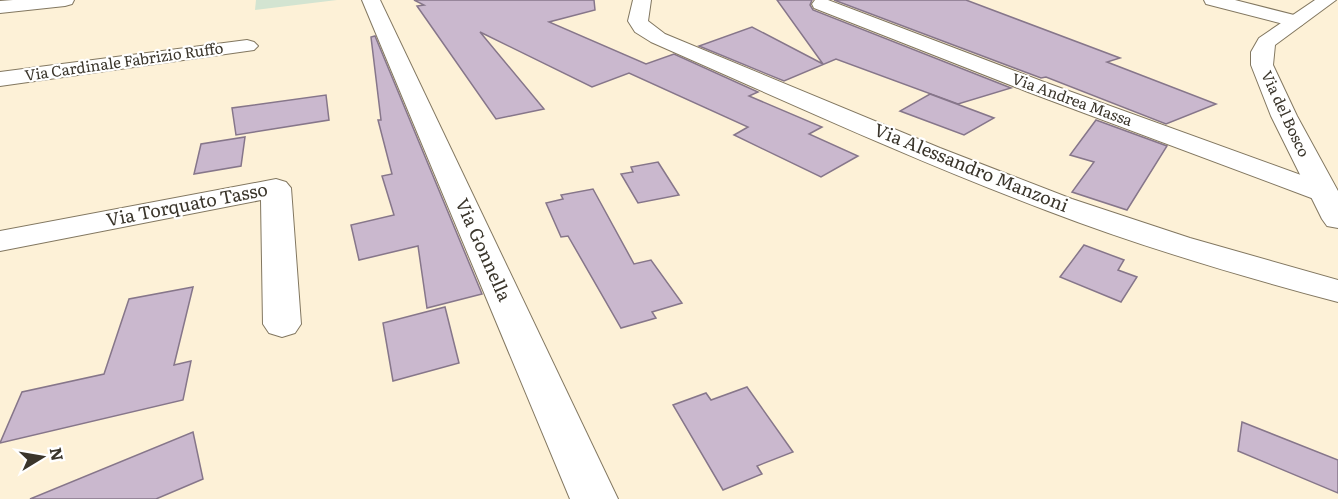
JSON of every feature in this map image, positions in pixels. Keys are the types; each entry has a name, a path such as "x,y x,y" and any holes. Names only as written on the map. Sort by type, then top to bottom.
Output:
{"street":[{"path":"0,7 65,0"},
{"name":"Via Gonnella","path":"371,0 594,499"},
{"name":"Via Alessandro Manzoni","path":"642,0 638,21 642,28 658,38 934,155 1025,192 1225,261 1338,291"},
{"path":"1213,0 1295,21"},
{"name":"Via del Bosco","path":"1328,0 1266,42 1262,52 1262,65 1284,116 1338,219"},
{"name":"Via Andrea Massa","path":"821,4 1036,87 1324,193"},
{"name":"Via Cardinale Fabrizio Ruffo","path":"0,79 247,46"},
{"name":"Via Torquato Tasso","path":"0,241 276,188 282,324"}],"green space":[{"path":"256,0 337,0 255,10"}],"building":[{"path":"414,0 594,0 595,10 549,22 646,64 674,54 758,92 749,96 822,127 809,134 858,156 821,177 734,135 748,127 629,73 592,87 480,32 544,109 496,119 417,6 424,5"},
{"path":"777,0 812,0 810,5 813,10 1011,88 958,104 836,59 784,81 699,46 752,27 823,64"},
{"path":"834,0 966,0 1120,58 1107,62 1216,104 1166,124 1046,77 1041,78"},
{"path":"375,36 482,294 427,308 418,246 359,260 351,225 394,215 382,176 392,174 378,120 381,120 371,37"},
{"path":"930,94 994,118 964,135 900,111"},
{"path":"326,95 329,120 236,135 232,108"},
{"path":"1096,120 1167,146 1127,210 1072,192 1094,162 1070,155"},
{"path":"245,137 241,166 194,174 201,144"},
{"path":"658,162 679,195 638,203 621,174 633,172 631,167"},
{"path":"593,189 634,264 651,260 682,303 652,312 656,318 621,328 568,236 561,237 546,203 563,199 561,195"},
{"path":"1084,245 1124,260 1118,270 1137,277 1121,302 1060,277"},
{"path":"193,287 174,365 191,361 183,400 0,443 22,392 104,374 129,299"},
{"path":"445,307 459,363 393,381 383,323"},
{"path":"747,387 793,452 757,466 762,474 723,490 673,405 706,393 711,400"},
{"path":"1242,422 1338,460 1338,493 1238,451"},
{"path":"193,432 203,479 156,499 30,499"}]}
